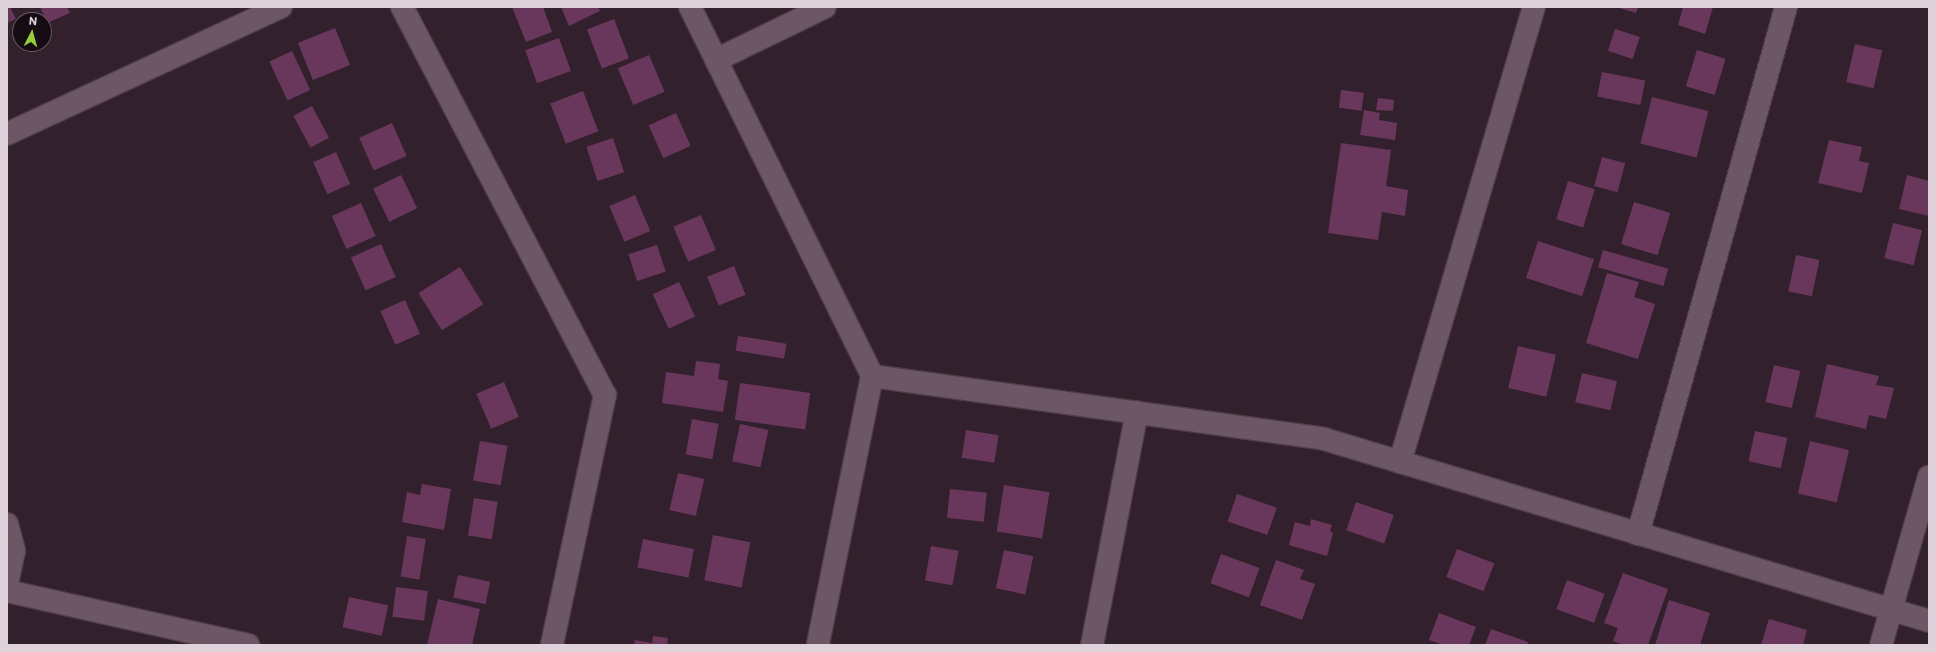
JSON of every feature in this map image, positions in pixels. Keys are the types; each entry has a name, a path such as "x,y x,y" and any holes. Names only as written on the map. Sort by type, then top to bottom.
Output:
{"street":[{"path":"7,134 280,7"},
{"path":"402,7 606,395 552,645"},
{"path":"690,7 872,376 818,645"},
{"path":"716,60 825,7"},
{"path":"1400,462 1534,7"},
{"path":"1638,534 1786,7"},
{"path":"872,376 1324,439 1929,621"},
{"path":"1092,645 1137,412"},
{"path":"1881,645 1929,477"},
{"path":"7,524 14,551 7,584"},
{"path":"7,591 248,645"}],"building":[{"path":"7,7 10,7 12,12 12,21 7,23"},
{"path":"40,7 67,7 70,13 52,21 52,12 42,12"},
{"path":"512,7 543,7 552,32 526,42"},
{"path":"561,7 598,7 600,11 569,26"},
{"path":"1616,7 1638,7 1636,13"},
{"path":"1683,7 1713,7 1705,34 1678,25"},
{"path":"614,19 629,58 602,69 587,29"},
{"path":"335,28 350,65 313,80 298,43"},
{"path":"1615,29 1640,37 1633,59 1608,51"},
{"path":"559,38 571,71 537,83 525,50"},
{"path":"1855,44 1882,50 1874,88 1846,82"},
{"path":"1697,50 1726,59 1715,95 1686,86"},
{"path":"292,51 310,90 288,101 269,62"},
{"path":"649,55 665,92 633,105 618,68"},
{"path":"1602,72 1645,80 1640,105 1597,97"},
{"path":"1341,90 1364,93 1362,111 1339,108"},
{"path":"583,91 598,131 566,144 550,104"},
{"path":"1652,97 1708,111 1697,158 1640,144"},
{"path":"1378,98 1394,100 1393,111 1376,110"},
{"path":"312,106 329,138 310,148 293,116"},
{"path":"1364,110 1380,113 1379,120 1397,123 1395,140 1360,135"},
{"path":"676,113 691,146 663,158 649,125"},
{"path":"392,123 407,156 374,171 359,138"},
{"path":"613,138 624,172 597,181 586,147"},
{"path":"1829,140 1862,147 1859,161 1869,163 1862,193 1818,183"},
{"path":"1341,143 1391,150 1386,186 1408,190 1405,216 1382,212 1378,240 1328,233"},
{"path":"336,152 350,184 327,194 313,162"},
{"path":"1602,157 1625,163 1617,192 1594,186"},
{"path":"401,175 417,208 389,222 373,189"},
{"path":"1907,175 1929,181 1929,216 1899,209"},
{"path":"1568,181 1595,189 1583,227 1556,219"},
{"path":"635,195 650,231 624,242 609,206"},
{"path":"1634,202 1670,213 1657,255 1621,244"},
{"path":"361,203 376,236 346,249 332,216"},
{"path":"701,215 716,250 688,262 673,227"},
{"path":"1893,223 1922,230 1913,265 1884,258"},
{"path":"1538,241 1594,259 1582,296 1526,278"},
{"path":"381,244 396,277 365,290 351,257"},
{"path":"657,245 666,272 637,281 628,254"},
{"path":"1603,250 1668,269 1663,286 1598,267"},
{"path":"1796,255 1819,260 1812,296 1788,291"},
{"path":"734,266 746,295 719,306 707,277"},
{"path":"460,267 483,304 442,330 418,293"},
{"path":"1607,273 1639,282 1634,297 1655,304 1638,359 1586,343"},
{"path":"679,282 695,316 669,329 653,294"},
{"path":"405,300 420,334 395,345 380,311"},
{"path":"738,336 786,344 784,358 736,351"},
{"path":"1518,346 1556,355 1546,397 1508,388"},
{"path":"696,361 720,364 718,379 728,381 723,412 662,403 666,372 694,376"},
{"path":"1827,364 1879,376 1876,385 1894,388 1886,419 1869,415 1866,429 1815,417"},
{"path":"1774,365 1800,371 1792,408 1765,402"},
{"path":"1582,373 1617,381 1610,410 1575,402"},
{"path":"504,382 519,417 491,429 476,394"},
{"path":"740,383 810,393 805,430 735,420"},
{"path":"692,419 719,424 712,459 686,454"},
{"path":"740,424 768,430 760,467 732,461"},
{"path":"966,430 999,435 994,463 962,458"},
{"path":"1755,431 1787,438 1781,468 1749,461"},
{"path":"480,441 508,446 501,485 473,480"},
{"path":"1810,441 1849,450 1837,503 1798,494"},
{"path":"678,473 704,479 696,516 669,510"},
{"path":"422,484 451,489 444,530 402,522 407,492 420,495"},
{"path":"1004,485 1049,492 1042,539 997,531"},
{"path":"950,489 987,493 984,522 947,518"},
{"path":"1237,494 1277,508 1267,535 1228,521"},
{"path":"474,498 498,502 492,539 468,536"},
{"path":"1356,502 1394,515 1384,543 1346,530"},
{"path":"1311,519 1332,525 1330,531 1333,533 1327,556 1289,545 1295,522 1310,526"},
{"path":"713,535 750,542 742,587 704,580"},
{"path":"407,536 426,539 419,579 401,576"},
{"path":"643,539 694,549 689,577 637,567"},
{"path":"931,546 959,551 952,585 925,580"},
{"path":"1457,549 1494,563 1484,591 1446,577"},
{"path":"1004,550 1033,556 1025,594 996,588"},
{"path":"1221,554 1260,568 1249,597 1210,583"},
{"path":"1276,560 1304,570 1300,579 1315,584 1302,620 1260,605"},
{"path":"1623,573 1668,589 1648,645 1624,645 1613,641 1618,628 1604,623"},
{"path":"458,575 490,582 485,604 453,597"},
{"path":"1567,580 1605,594 1594,623 1556,609"},
{"path":"396,587 428,591 424,621 392,617"},
{"path":"349,597 388,605 382,636 343,627"},
{"path":"438,599 480,609 472,645 427,645"},
{"path":"1669,600 1710,613 1700,645 1655,645"},
{"path":"1439,613 1476,627 1469,645 1444,645 1429,640"},
{"path":"1769,619 1807,630 1803,645 1761,645"},
{"path":"1491,629 1528,642 1527,645 1485,645"},
{"path":"653,636 668,638 667,645 634,645 635,640 652,643"}]}
